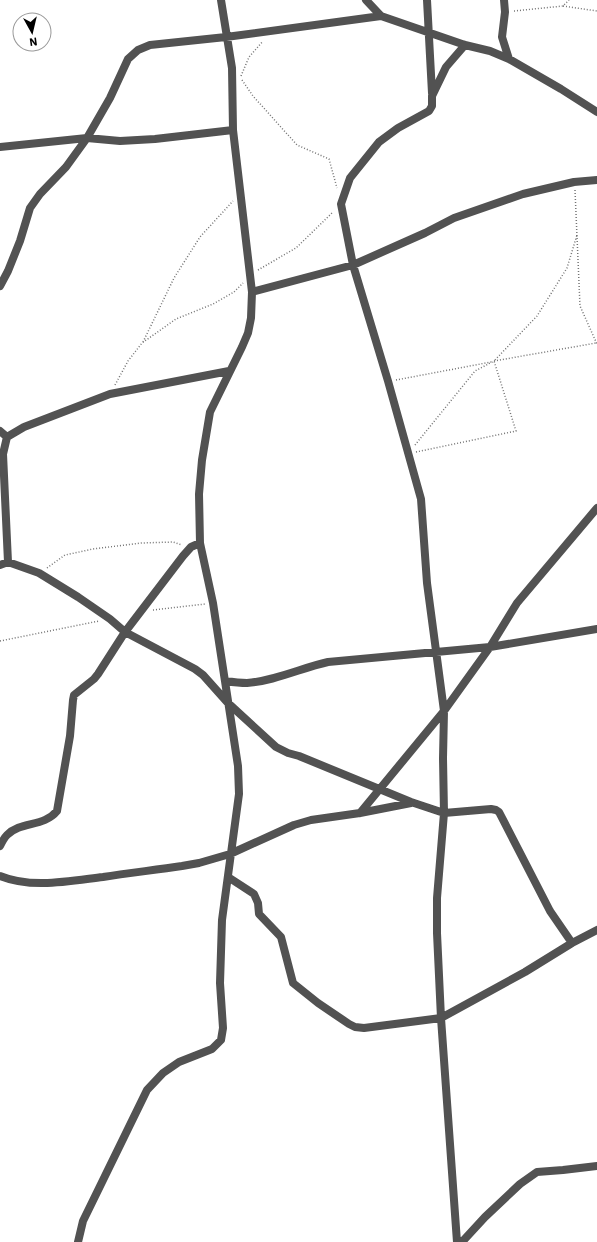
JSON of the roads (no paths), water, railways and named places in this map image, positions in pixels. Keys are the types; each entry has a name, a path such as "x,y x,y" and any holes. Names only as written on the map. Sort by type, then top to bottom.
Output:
{"street":[{"path":"78,1242 82,1221 147,1090 163,1073 179,1062 212,1049 221,1040 223,1028 220,983 222,920 230,854 236,824 239,794 238,766 213,603 200,543 199,494 202,460 210,412 248,333 251,318 252,292 233,130 232,68 226,37 222,0"},
{"path":"366,0 381,16 509,59 597,112"},
{"path":"427,0 432,106 429,111 398,128 379,142 350,178 342,204 353,265 422,499 428,582 444,711 444,813 437,898 437,933 441,1018 457,1242"},
{"path":"504,0 502,37 509,59"},
{"path":"0,286 17,247 30,208 40,194 66,167 87,138 110,98 128,59 138,50 150,46 381,16"},
{"path":"432,96 446,67 465,44"},
{"path":"0,147 87,138 120,141 155,139 233,130"},
{"path":"252,292 353,265 425,233 454,218 523,194 574,182 597,180"},
{"path":"8,562 3,454 7,437 24,427 110,394 229,372"},
{"path":"0,431 7,437"},
{"path":"360,813 444,711 490,647 517,603 597,508"},
{"path":"0,846 5,836 11,831 19,827 47,820 57,812 70,736 74,696 94,679 125,632 191,547 200,543"},
{"path":"0,565 8,562 39,573 78,597 110,619 125,632 195,669 203,675 228,703 276,747 288,753 299,756 411,802 444,813 491,809 496,810 499,812 550,911 572,943"},
{"path":"225,682 246,683 268,680 310,666 328,662 490,647 597,629"},
{"path":"0,876 7,879 39,883 60,882 199,863 230,854 294,825 311,820 360,813 411,802"},
{"path":"228,877 254,894 258,903 259,914 281,937 293,983 318,1003 355,1027 364,1028 441,1018 525,972 572,943 597,930"},
{"path":"462,1242 485,1217 520,1184 537,1172 597,1166"}]}
